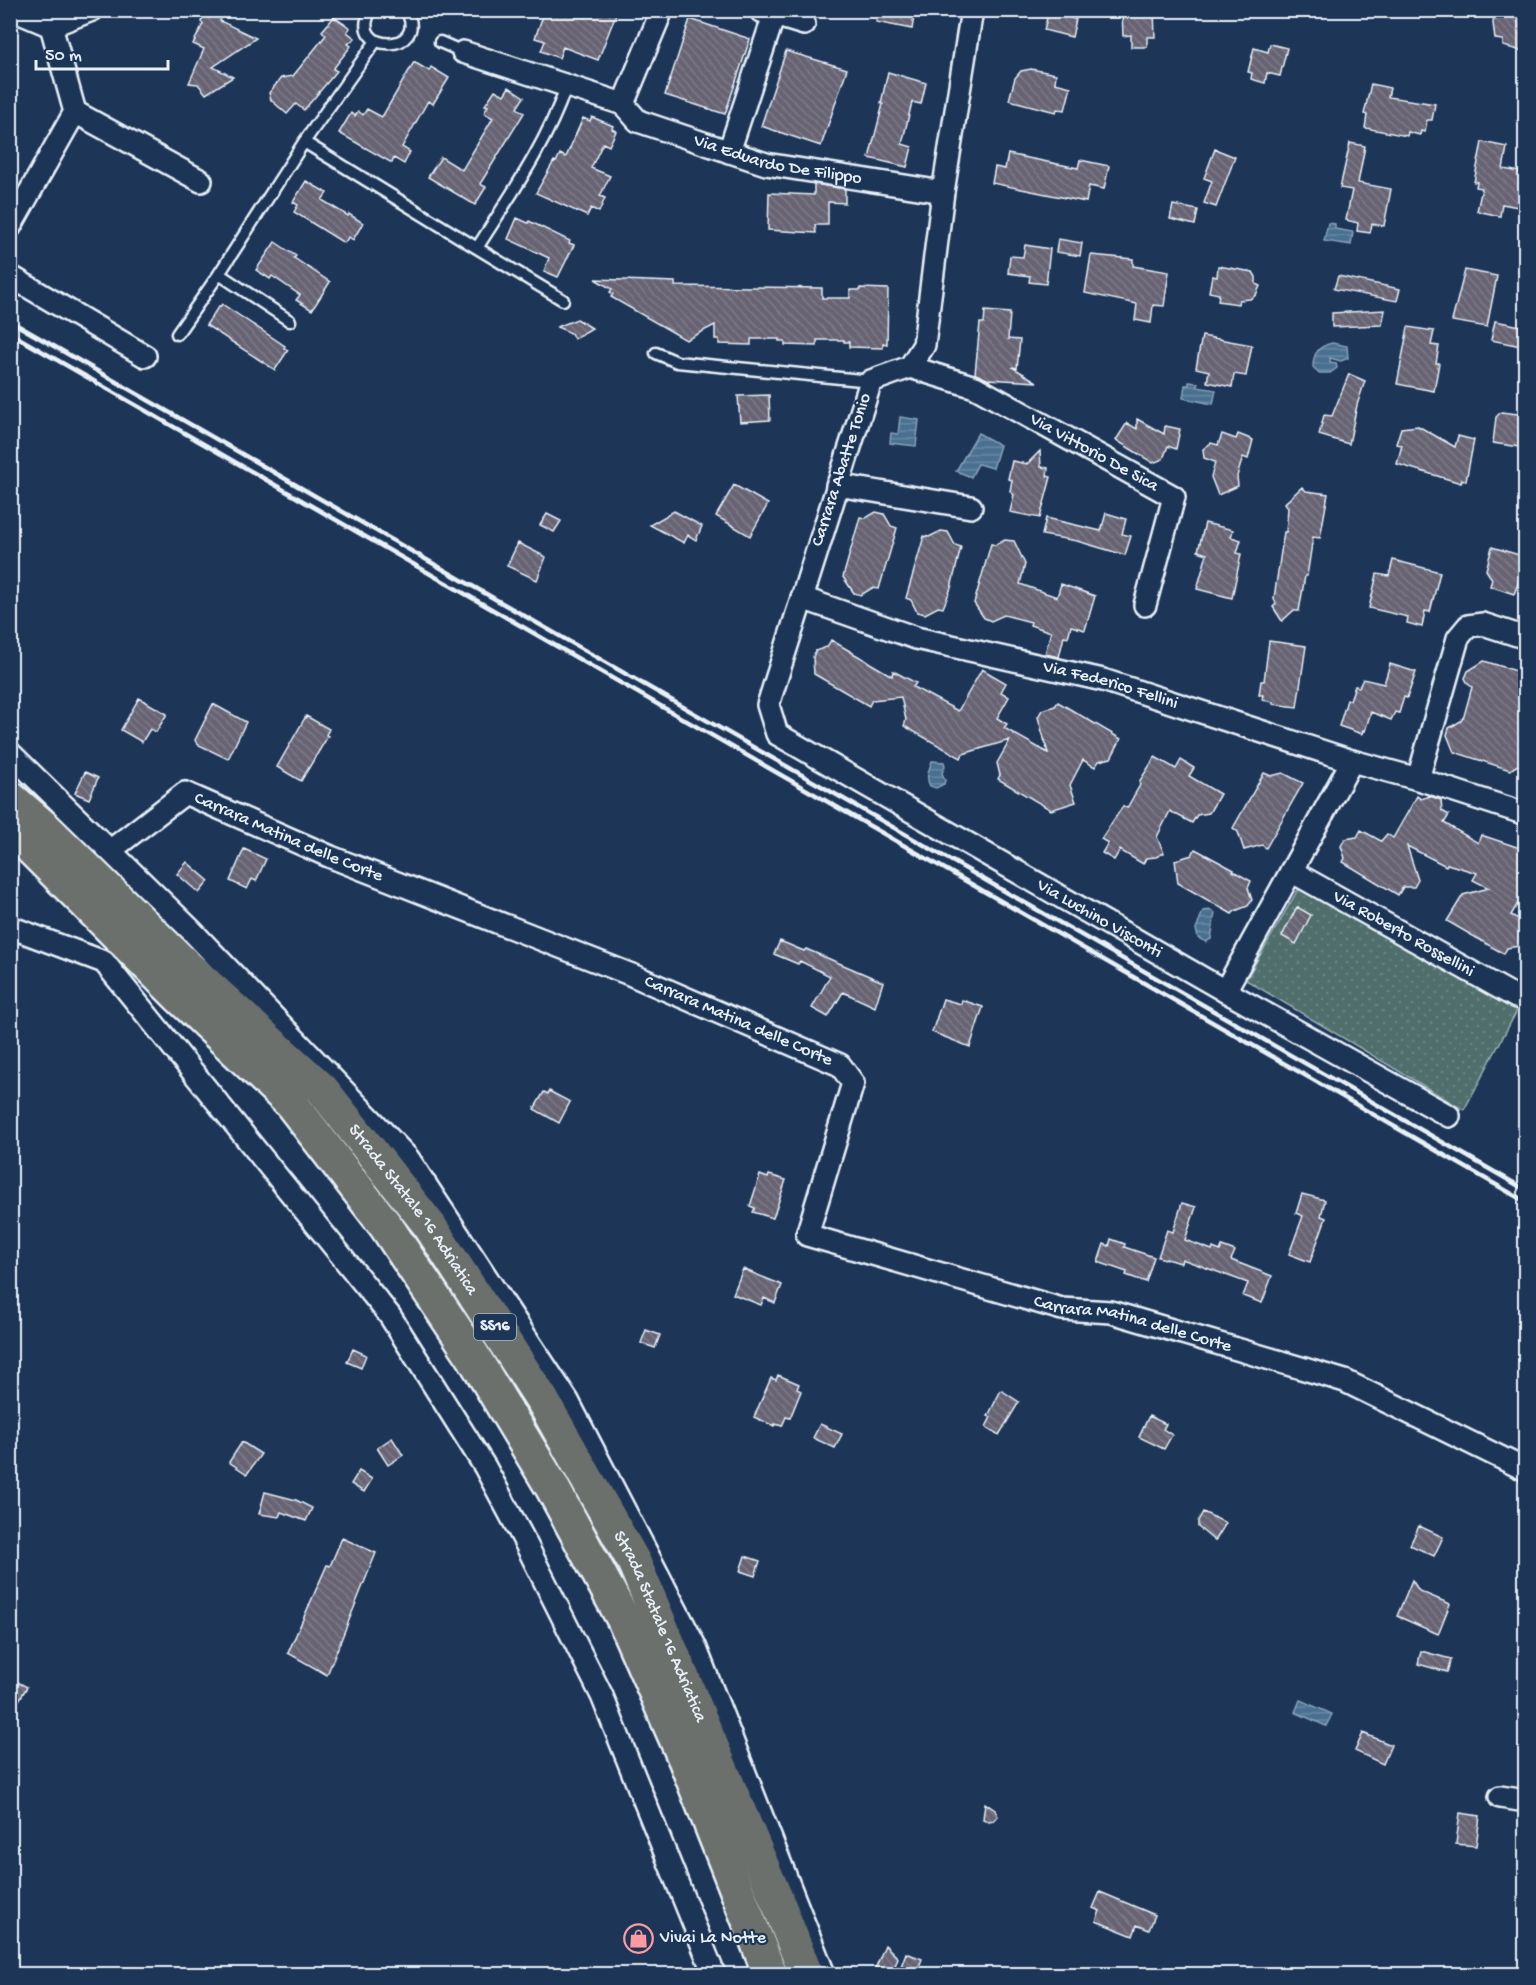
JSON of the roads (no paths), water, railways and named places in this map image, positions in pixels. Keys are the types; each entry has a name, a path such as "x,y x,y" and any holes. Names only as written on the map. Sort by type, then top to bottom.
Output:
{"highway":[{"name":"Strada Statale 16 Adriatica","path":"10,798 46,829 181,961 322,1089 429,1226 543,1401 634,1562 782,1910 806,1974"},
{"name":"Strada Statale 16 Adriatica","path":"10,827 180,997 291,1103 386,1226 473,1356 552,1487 624,1620 685,1759 770,1974"}],"street":[{"path":"13,10 51,26 92,10"},
{"path":"622,104 662,10"},
{"path":"909,367 924,345 944,192 972,10"},
{"path":"729,152 767,13 804,24"},
{"path":"10,227 75,112 51,26"},
{"name":"Via Eduardo De Filippo","path":"463,52 622,104 638,121 766,164 944,192"},
{"path":"75,112 201,181"},
{"path":"10,276 145,356"},
{"name":"Carrara Abatte Tonio","path":"768,705 871,381 909,367"},
{"name":"Via Vittorio De Sica","path":"909,367 975,387 1174,497 1145,605"},
{"path":"837,485 971,507"},
{"name":"Via Federico Fellini","path":"802,598 916,638 1103,680 1352,761 1418,779 1526,814"},
{"path":"1418,779 1458,638 1468,626 1482,624 1526,638"},
{"name":"Via Luchino Visconti","path":"768,705 777,734 1225,991 1449,1116"},
{"path":"10,753 190,929 408,1158 568,1401 695,1646 824,1974"},
{"path":"1225,991 1352,761"},
{"name":"Carrara Matina delle Corte","path":"111,850 185,793 331,857 632,975 829,1060 840,1065 853,1083 807,1235 1062,1309 1110,1312 1345,1381 1526,1470"},
{"name":"Via Roberto Rossellini","path":"1291,871 1516,997"},
{"path":"10,927 104,962 390,1316 485,1467 602,1696 714,1974"},
{"path":"1500,1797 1526,1801"}],"lane":[{"path":"371,10 367,24 368,31 376,41 382,44 395,44 405,37 410,25 406,10"},
{"path":"177,334 219,274 304,141 376,41"},
{"path":"440,42 463,52"},
{"path":"477,248 530,163 556,116 566,87"},
{"path":"304,141 563,300"},
{"path":"219,274 290,321"},
{"path":"656,353 677,362 871,381"}],"water":[{"path":"1328,223 1335,224 1335,229 1353,232 1351,245 1324,241"},
{"path":"1332,343 1347,346 1348,358 1341,361 1330,358 1330,362 1336,363 1337,368 1330,373 1319,373 1313,367 1314,358 1320,348"},
{"path":"1189,382 1198,383 1197,387 1216,390 1213,404 1183,398 1185,385 1189,385"},
{"path":"900,417 919,420 916,446 890,443 891,433 898,434"},
{"path":"978,433 1000,445 993,468 978,464 971,477 956,471"},
{"path":"932,761 944,762 945,766 942,773 944,784 936,788 930,786 928,780"},
{"path":"1211,910 1215,913 1211,939 1206,942 1198,938 1196,929 1203,911"},
{"path":"1300,1700 1332,1714 1326,1726 1295,1712"}],"railway":[{"path":"10,321 1526,1190"},
{"path":"10,333 1526,1202"}],"place":[{"name":"Vivai La Notte","path":"639,1938"}]}
